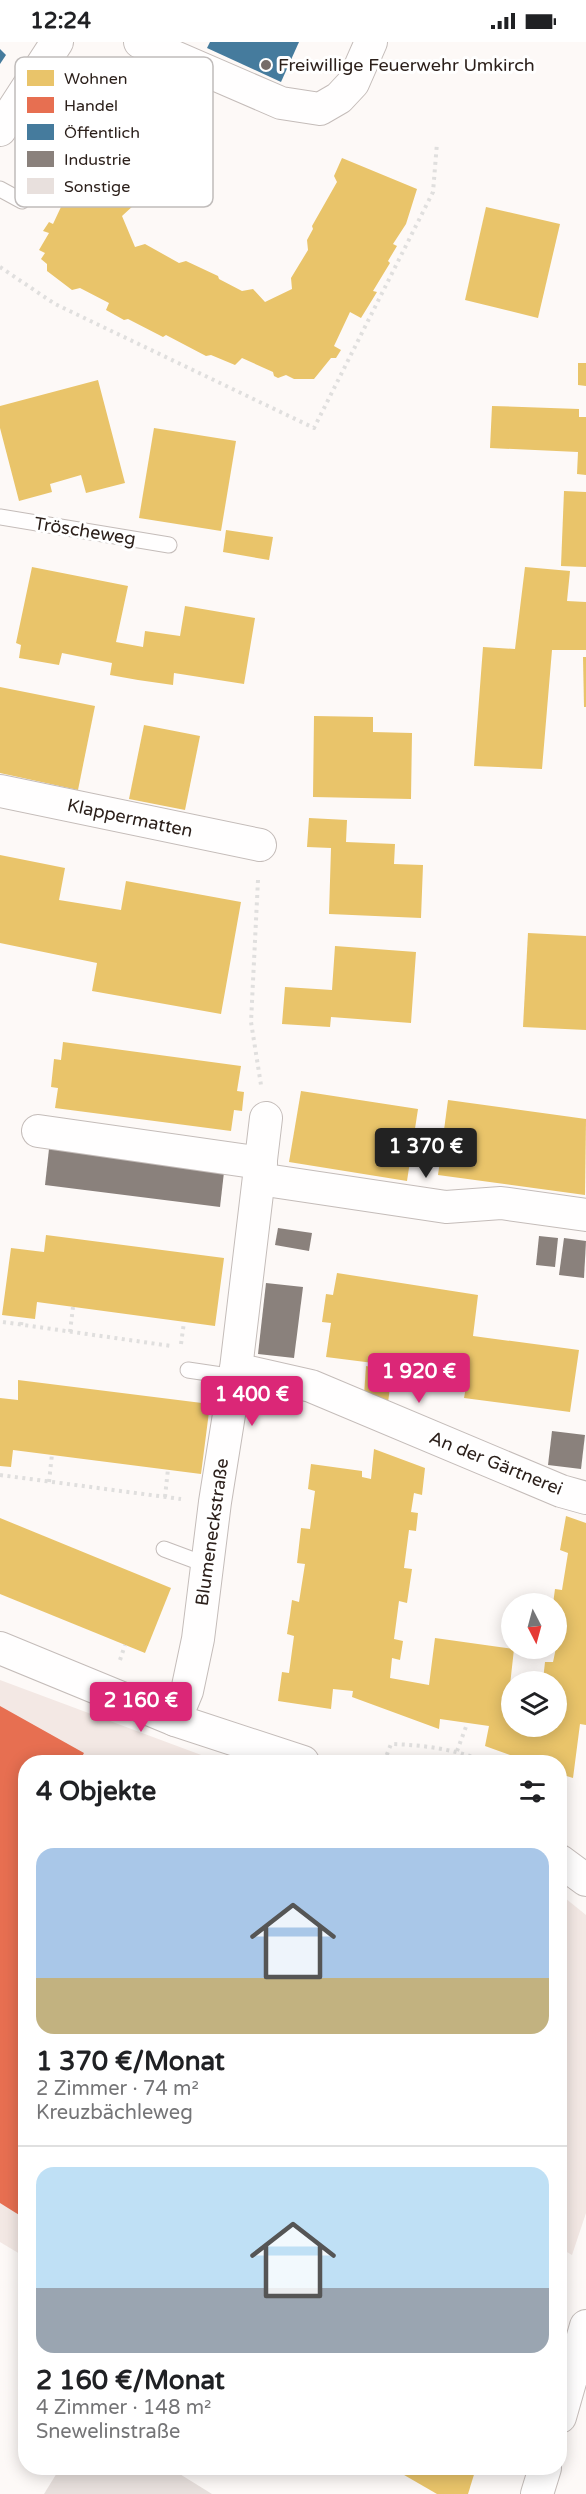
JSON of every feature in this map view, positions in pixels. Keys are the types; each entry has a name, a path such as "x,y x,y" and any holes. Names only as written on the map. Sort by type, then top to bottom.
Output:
{"street":[{"path":"47,57 57,42"},
{"path":"140,42 175,57"},
{"path":"213,74 281,103 320,109 339,98 353,83 371,42"},
{"path":"0,130 15,107"},
{"name":"Klappermatten","path":"0,791 260,845"},
{"name":"Blumeneckstraße","path":"175,1720 187,1691 198,1639 235,1373 266,1118"},
{"path":"38,1131 446,1207 501,1203 586,1215"},
{"name":"An der Gärtnerei","path":"235,1373 311,1386 561,1491 586,1498"},
{"path":"0,1648 175,1720 282,1755"},
{"path":"567,1866 586,1880"},
{"path":"567,2393 586,2326"},
{"path":"537,2494 543,2475"}],"lane":[{"path":"0,189 15,197"},
{"name":"Tröscheweg","path":"0,517 169,545"},
{"path":"188,1370 235,1373"},
{"path":"164,1549 207,1565"}],"path":[{"path":"0,267 55,304 314,428 433,192 437,143"},
{"path":"260,845 251,1022 266,1118"},
{"path":"70,1332 74,1307"},
{"path":"21,1325 22,1318"},
{"path":"3,1322 181,1348 184,1322"},
{"path":"49,1482 52,1454"},
{"path":"165,1497 168,1469"},
{"path":"0,1475 186,1499"},
{"path":"457,1751 466,1724"},
{"path":"387,1755 391,1744 425,1746 468,1755"}],"shaded area":[{"path":"0,1680 201,1755 18,1755 18,2253 0,2242"},
{"path":"567,1900 586,1915 586,2213 572,2255 567,2252"}],"building: Wohnen":[{"path":"342,158 417,189 406,224 393,244 397,246 388,261 390,263 373,291 377,292 361,318 350,312 334,346 341,350 336,358 331,358 314,379 294,379 286,375 278,378 273,372 242,358 235,365 211,355 206,356 166,335 163,337 128,319 124,320 106,310 109,303 80,288 72,290 47,271 47,264 41,259 45,253 39,250 49,233 43,231 49,222 53,224 61,207 132,207 122,216 135,247 145,244 179,263 186,261 218,276 219,279 242,291 253,289 265,302 292,289 291,278 308,250 307,240 313,229 312,226 337,182 334,176"},
{"path":"486,207 560,224 538,318 465,300"},
{"path":"578,363 586,363 586,386 578,385"},
{"path":"98,380 125,483 86,493 81,475 50,484 52,492 19,501 0,428 0,406"},
{"path":"492,406 579,409 579,417 586,417 586,475 577,474 578,452 490,448"},
{"path":"154,428 236,441 221,531 139,518"},
{"path":"564,491 586,492 586,567 561,566"},
{"path":"226,530 273,537 269,560 223,552"},
{"path":"32,567 128,586 116,642 143,647 145,631 180,636 185,606 255,618 244,684 174,673 173,685 138,680 110,675 112,663 62,653 59,665 19,658 21,645 16,643"},
{"path":"525,567 570,571 567,601 586,602 586,650 552,650 542,769 474,766 483,647 515,649"},
{"path":"583,657 586,657 586,707 584,707"},
{"path":"0,687 95,706 78,790 0,773"},
{"path":"314,716 373,717 373,732 412,733 411,799 313,797"},
{"path":"144,725 200,736 185,810 129,799"},
{"path":"309,818 347,820 346,842 395,844 394,864 423,865 421,918 329,914 331,848 307,847"},
{"path":"0,855 65,868 59,900 121,910 126,881 241,902 221,1014 92,991 97,963 0,943"},
{"path":"528,933 586,936 586,1030 523,1027"},
{"path":"335,946 416,952 411,1023 331,1017 330,1027 282,1024 285,987 332,990"},
{"path":"63,1042 241,1066 237,1091 244,1092 242,1111 234,1110 231,1131 55,1108 58,1088 51,1087 54,1059 61,1060"},
{"path":"301,1091 418,1109 407,1181 289,1162"},
{"path":"448,1100 586,1119 585,1195 438,1175"},
{"path":"46,1235 224,1258 215,1326 37,1302 35,1319 2,1315 11,1248 44,1252"},
{"path":"337,1273 478,1295 473,1336 579,1350 570,1412 464,1398 468,1375 326,1357 331,1323 322,1322 326,1294 333,1295"},
{"path":"366,1366 392,1371 388,1403 364,1395"},
{"path":"18,1380 210,1404 201,1474 13,1450 11,1467 0,1466 0,1398 18,1400"},
{"path":"374,1449 425,1468 422,1495 414,1493 411,1512 418,1513 416,1531 409,1530 404,1568 412,1569 407,1603 399,1601 394,1639 403,1641 400,1660 392,1658 390,1678 429,1685 435,1638 501,1647 501,1659 513,1659 512,1671 501,1671 501,1737 567,1737 567,1671 544,1671 545,1662 553,1662 554,1659 567,1659 567,1593 554,1593 555,1589 562,1590 568,1553 560,1550 566,1516 586,1523 586,1725 580,1724 573,1778 567,1776 567,1755 510,1755 485,1746 489,1726 440,1719 439,1729 352,1697 353,1691 333,1689 331,1709 278,1701 282,1672 289,1673 294,1636 287,1634 292,1600 299,1602 305,1564 297,1563 301,1528 310,1529 315,1491 308,1489 311,1464 362,1471 362,1477 371,1479"},
{"path":"0,1518 171,1588 145,1653 0,1594"},
{"path":"404,2475 474,2475 468,2494 437,2494"}],"building: Handel":[{"path":"0,1706 84,1753 83,1755 18,1755 18,2214 0,2203"}],"building: Öffentlich":[{"name":"Freiwillige Feuerwehr Umkirch","path":"210,42 299,42 281,82 207,48"},
{"path":"0,49 6,55 0,64"}],"building: Industrie":[{"path":"49,1149 224,1172 220,1207 45,1185"},
{"path":"278,1228 312,1233 309,1251 275,1245"},
{"path":"539,1236 558,1238 555,1267 536,1265"},
{"path":"564,1238 586,1241 584,1278 559,1275"},
{"path":"266,1283 303,1287 294,1358 258,1354"},
{"path":"552,1431 585,1435 581,1469 548,1465"}],"building: Sonstige":[{"path":"56,2475 181,2475 212,2494 44,2494"}],"place":[{"name":"Freiwillige Feuerwehr Umkirch","path":"266,65"}]}
